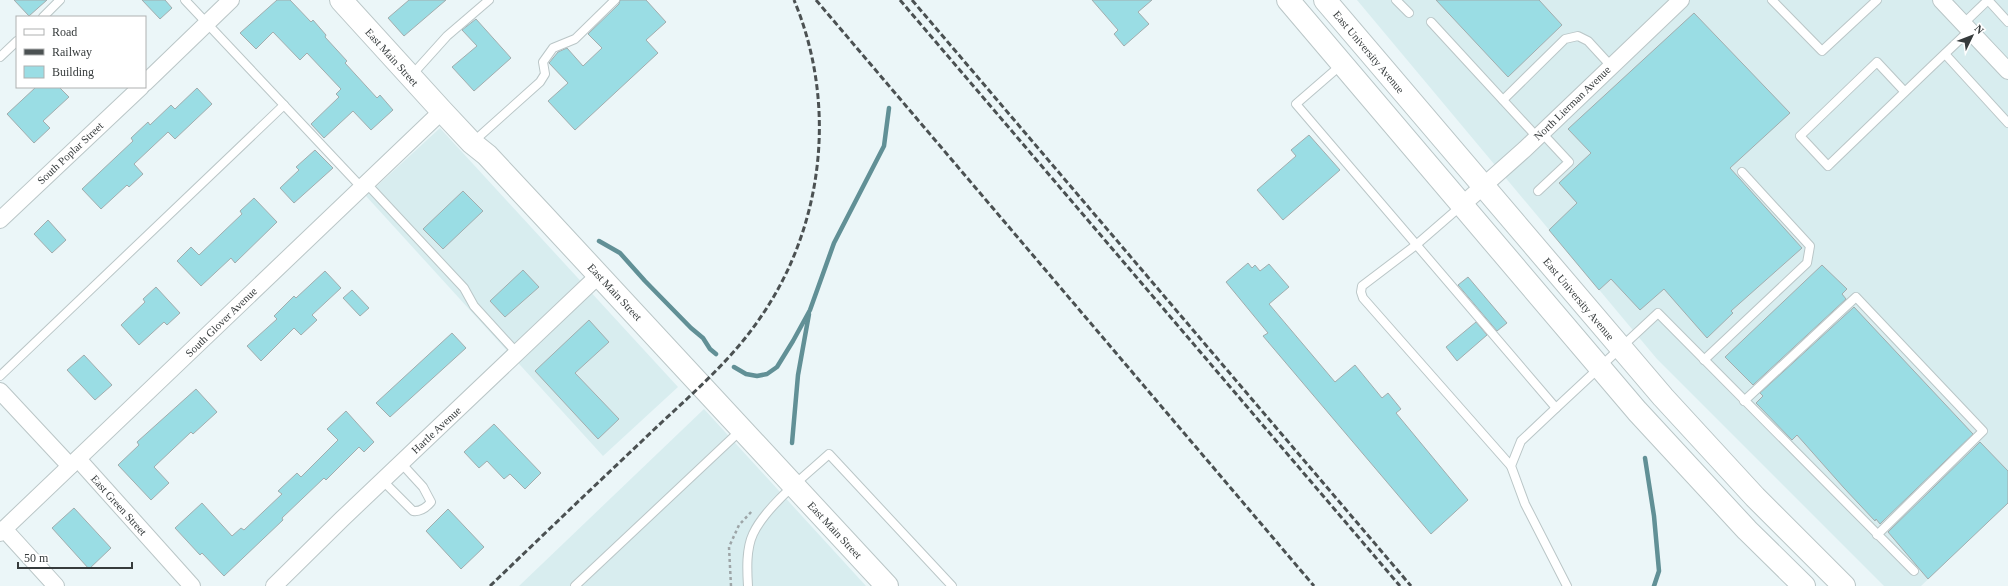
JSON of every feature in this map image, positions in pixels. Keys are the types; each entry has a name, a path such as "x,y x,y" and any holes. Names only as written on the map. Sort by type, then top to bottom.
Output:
{"main road":[{"name":"East Main Street","path":"341,0 410,77 472,143 488,155 887,586"},
{"path":"1288,0 1599,366 1684,463 1747,530 1804,586"},
{"name":"East University Avenue","path":"1325,0 1620,347 1720,460 1844,586"}],"street":[{"path":"146,82 208,24 231,0"},
{"name":"North Lierman Avenue","path":"1462,205 1540,135 1681,0"},
{"path":"1941,0 2008,71"},
{"name":"South Poplar Street","path":"0,220 140,88"},
{"name":"South Glover Avenue","path":"2,531 442,111"},
{"name":"Hartle Avenue","path":"274,586 382,480 599,275"},
{"name":"East Green Street","path":"0,391 74,463 192,586"},
{"path":"2,531 56,586"}],"lane":[{"path":"44,16 60,0"},
{"path":"185,0 284,105 464,288 474,306 517,353"},
{"path":"410,77 447,36 489,0"},
{"path":"472,143 540,82 545,74 543,62 553,48 575,39 615,0"},
{"path":"1396,0 1409,13"},
{"path":"1772,0 1822,51 1877,0"},
{"path":"1905,92 1877,62 1800,136 1828,166 1945,54 1988,0 2008,22"},
{"path":"1431,22 1503,100 1569,162 1538,191"},
{"path":"1503,100 1565,39 1578,36 1588,41 1611,66"},
{"path":"0,57 16,42"},
{"path":"1945,54 2008,123"},
{"path":"1342,65 1296,104 1556,408"},
{"path":"0,376 284,105"},
{"path":"1704,360 1807,263 1810,246 1742,172"},
{"path":"1462,205 1416,245 1362,286 1361,292 1363,298 1511,466 1525,504 1567,586"},
{"path":"1744,401 1856,297 1983,431 1877,535"},
{"path":"1511,466 1521,441 1599,366 1658,313 1914,571"},
{"path":"575,586 741,429"},
{"path":"748,586 747,571 753,535 762,520 794,486 829,454 952,586"},
{"path":"382,480 413,511 419,512 427,507 431,502 423,487 401,463"}],"shaded area":[{"path":"1357,0 2008,0 2008,503 1921,586 1884,586 1657,359"},
{"path":"440,128 678,387 603,456 366,196"},
{"path":"704,409 866,586 519,586"}],"building":[{"path":"14,0 47,0 29,16"},
{"path":"142,0 165,0 172,8 160,19"},
{"path":"277,0 290,0 311,22 313,20 326,35 325,37 347,61 345,63 377,98 380,95 393,110 371,130 353,111 324,138 311,124 339,97 336,94 341,89 307,53 300,60 273,32 256,49 240,33"},
{"path":"409,0 446,0 404,36 388,18"},
{"path":"620,0 646,0 666,22 646,40 658,53 575,130 548,101 568,83 549,63 558,52 567,48 583,66 602,48 588,34 619,4"},
{"path":"1092,0 1152,0 1138,12 1149,24 1124,46 1114,34 1118,30"},
{"path":"1436,0 1539,0 1562,25 1508,77"},
{"path":"1694,13 1790,113 1730,168 1802,248 1731,311 1733,313 1707,338 1664,289 1640,310 1611,279 1599,290 1549,230 1577,203 1559,183 1591,153 1568,129"},
{"path":"476,19 511,58 474,91 452,67 477,46 462,30"},
{"path":"35,88 60,88 69,97 43,121 50,128 34,143 7,114"},
{"path":"197,88 212,104 175,139 168,132 134,164 143,174 129,187 127,185 101,209 82,189 133,141 131,138 148,122 150,125 171,105 175,109"},
{"path":"1309,135 1340,170 1283,220 1257,190 1296,156 1291,150"},
{"path":"315,150 333,168 294,203 280,188 299,170 296,167"},
{"path":"463,191 483,211 443,249 423,229"},
{"path":"254,198 277,222 235,263 231,258 201,286 177,261 191,247 199,255 242,214 240,211"},
{"path":"48,220 66,240 52,253 34,234"},
{"path":"1248,263 1252,268 1255,265 1260,271 1269,264 1289,287 1269,304 1335,382 1355,365 1382,398 1388,393 1401,409 1396,413 1468,500 1431,534 1263,336 1268,333 1226,282"},
{"path":"1822,265 1847,289 1842,294 1846,299 1753,385 1725,357"},
{"path":"523,270 539,287 505,317 490,301"},
{"path":"325,271 341,288 312,315 317,320 301,335 294,328 261,361 247,346 277,319 274,316 294,296 296,298"},
{"path":"1468,277 1507,323 1497,331 1458,285"},
{"path":"156,287 180,313 167,325 164,322 139,345 121,325 145,302 143,299"},
{"path":"352,290 369,308 360,316 343,298"},
{"path":"1854,307 1973,434 1880,524 1876,519 1875,521 1844,488 1797,435 1792,440 1756,403 1763,396 1760,393"},
{"path":"589,320 609,342 575,373 619,419 598,439 535,371"},
{"path":"1476,322 1487,335 1457,361 1446,347"},
{"path":"452,333 466,348 390,417 376,403"},
{"path":"84,355 112,385 95,400 67,370"},
{"path":"196,389 217,412 193,434 191,432 154,467 169,483 151,500 118,465 139,445 137,442"},
{"path":"346,411 374,442 364,452 359,447 326,480 324,478 282,518 283,520 224,576 202,553 200,555 175,528 202,503 232,536 241,528 244,530 282,494 278,491 297,473 301,477 338,440 327,429"},
{"path":"494,424 541,473 525,489 510,474 504,479 487,461 479,468 464,452"},
{"path":"1980,442 2008,471 2008,503 1928,579 1888,532"},
{"path":"74,508 111,548 89,569 52,528"},
{"path":"448,509 484,547 461,569 426,531"}],"waterway":[{"path":"734,367 746,374 757,376 767,374 777,367 793,341 810,310 834,243 884,146 889,108"},
{"path":"599,241 620,253 645,281 691,328 703,338 710,349 716,354"},
{"path":"792,443 798,375 809,314"},
{"path":"1645,458 1654,516 1659,571 1654,586"}],"railway":[{"path":"490,586 732,354 758,321 780,285 798,246 810,206 817,165 819,123 816,81 808,40 794,0"},
{"path":"816,0 1314,586"},
{"path":"900,0 1400,586"},
{"path":"912,0 1411,586"}]}
